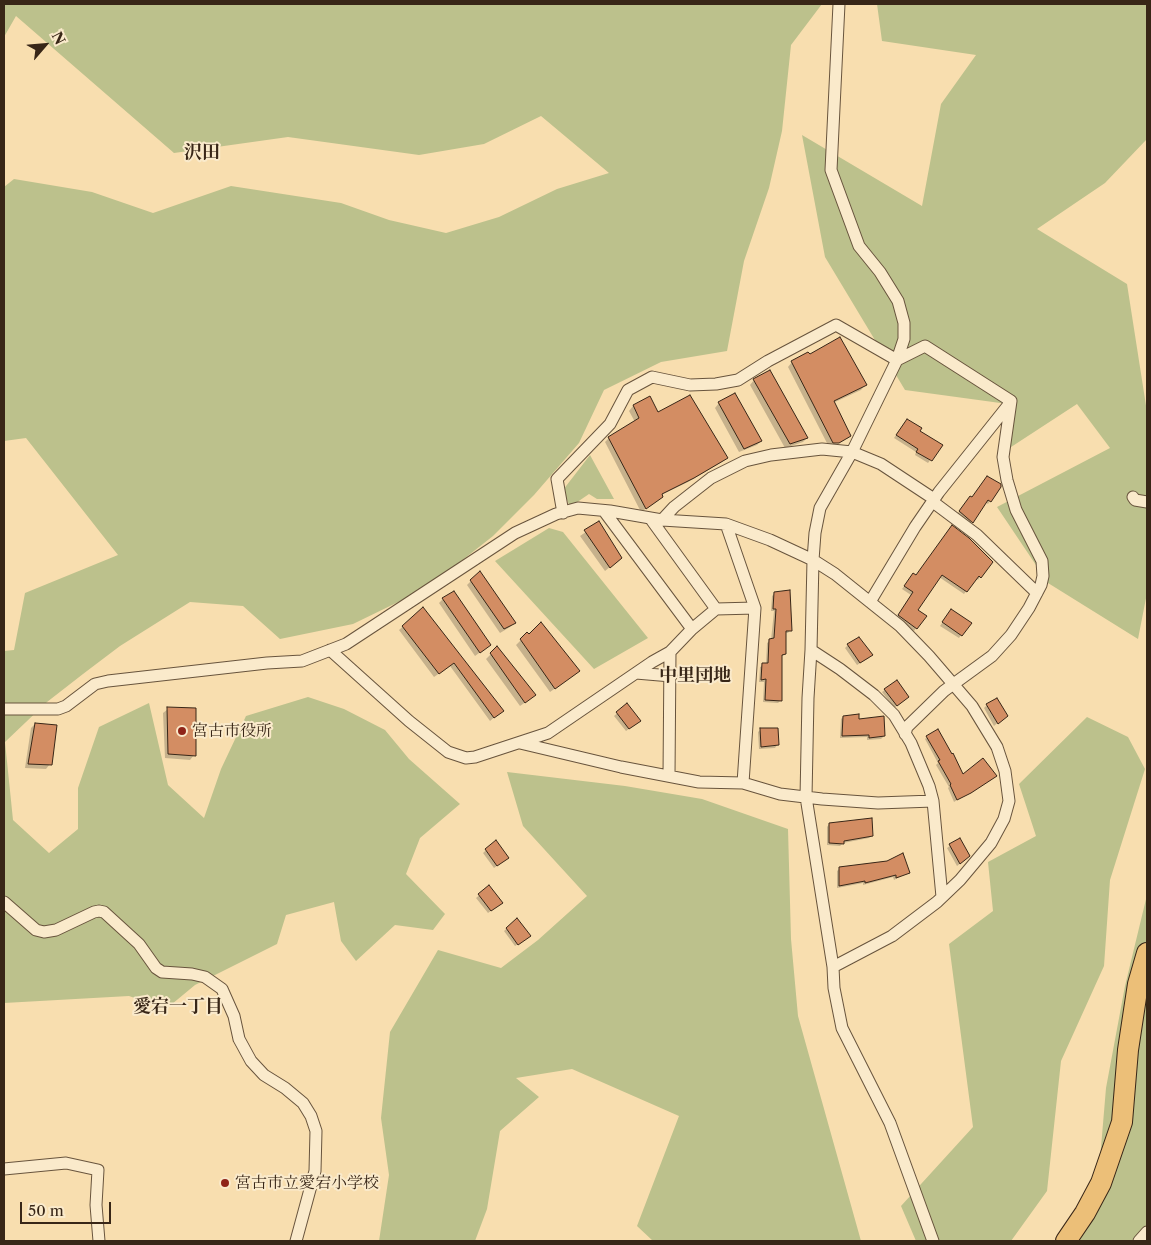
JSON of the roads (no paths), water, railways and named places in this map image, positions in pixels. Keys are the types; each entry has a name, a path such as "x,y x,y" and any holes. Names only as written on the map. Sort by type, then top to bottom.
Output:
{"highway":[{"path":"1066,1241 1085,1213 1101,1183 1122,1122 1128,1050 1141,1010 1138,984 1147,953"}],"street":[{"path":"839,4 831,170 859,246 880,272 898,301 904,323 904,339 897,360 852,452 820,508 815,533 806,797 833,967 834,988 842,1028 890,1123 933,1241"},
{"path":"563,512 558,479 610,424 628,390 652,378 690,385 716,384 738,380 768,361 836,325 897,360"},
{"path":"897,360 925,346 1011,401"},
{"path":"870,602 915,527 1011,401"},
{"path":"905,734 907,727 953,684 992,656 1011,635 1037,593 1043,576 1042,561 1016,510 1007,480 1003,457 1011,401"},
{"path":"662,520 674,507 711,478 745,461 779,454 822,449 852,452 881,464 934,501 976,535 1037,593"},
{"path":"1133,497 1135,500 1147,502"},
{"path":"4,709 58,709 66,706 95,684 108,681 267,663 302,661 346,644 515,533 563,512 578,508 662,520 726,524 770,540 814,560 835,574 900,626 972,706 997,747 1005,771 1009,801 1004,818 991,843 960,880 942,897 892,936 833,967"},
{"path":"604,511 692,629"},
{"path":"650,518 716,610"},
{"path":"726,524 755,608 743,783"},
{"path":"330,650 409,721 448,752 466,758 475,757 548,733 670,652 692,629 716,610 755,608"},
{"path":"811,650 874,695 894,716 911,743 929,786 933,801 942,897"},
{"path":"669,776 670,652"},
{"path":"636,673 671,676"},
{"path":"520,743 699,782 743,783 780,794 878,802 933,801"},
{"path":"4,902 36,930 44,932 56,930 94,912 104,912 139,944 156,968 162,972 205,977 222,990 234,1016 239,1039 251,1061 264,1075 285,1088 303,1103 311,1116 316,1131 315,1171 296,1241"},
{"path":"4,1169 66,1163 98,1170 96,1205 99,1241"},
{"path":"1139,1241 1147,1232"}],"place":[{"name":"宮古市役所","path":"182,731"},
{"name":"宮古市立愛宕小学校","path":"225,1183"}],"district":[{"name":"沢田","path":"202,153"},
{"name":"中里団地","path":"695,676"},
{"name":"愛宕一丁目","path":"178,1007"}]}
